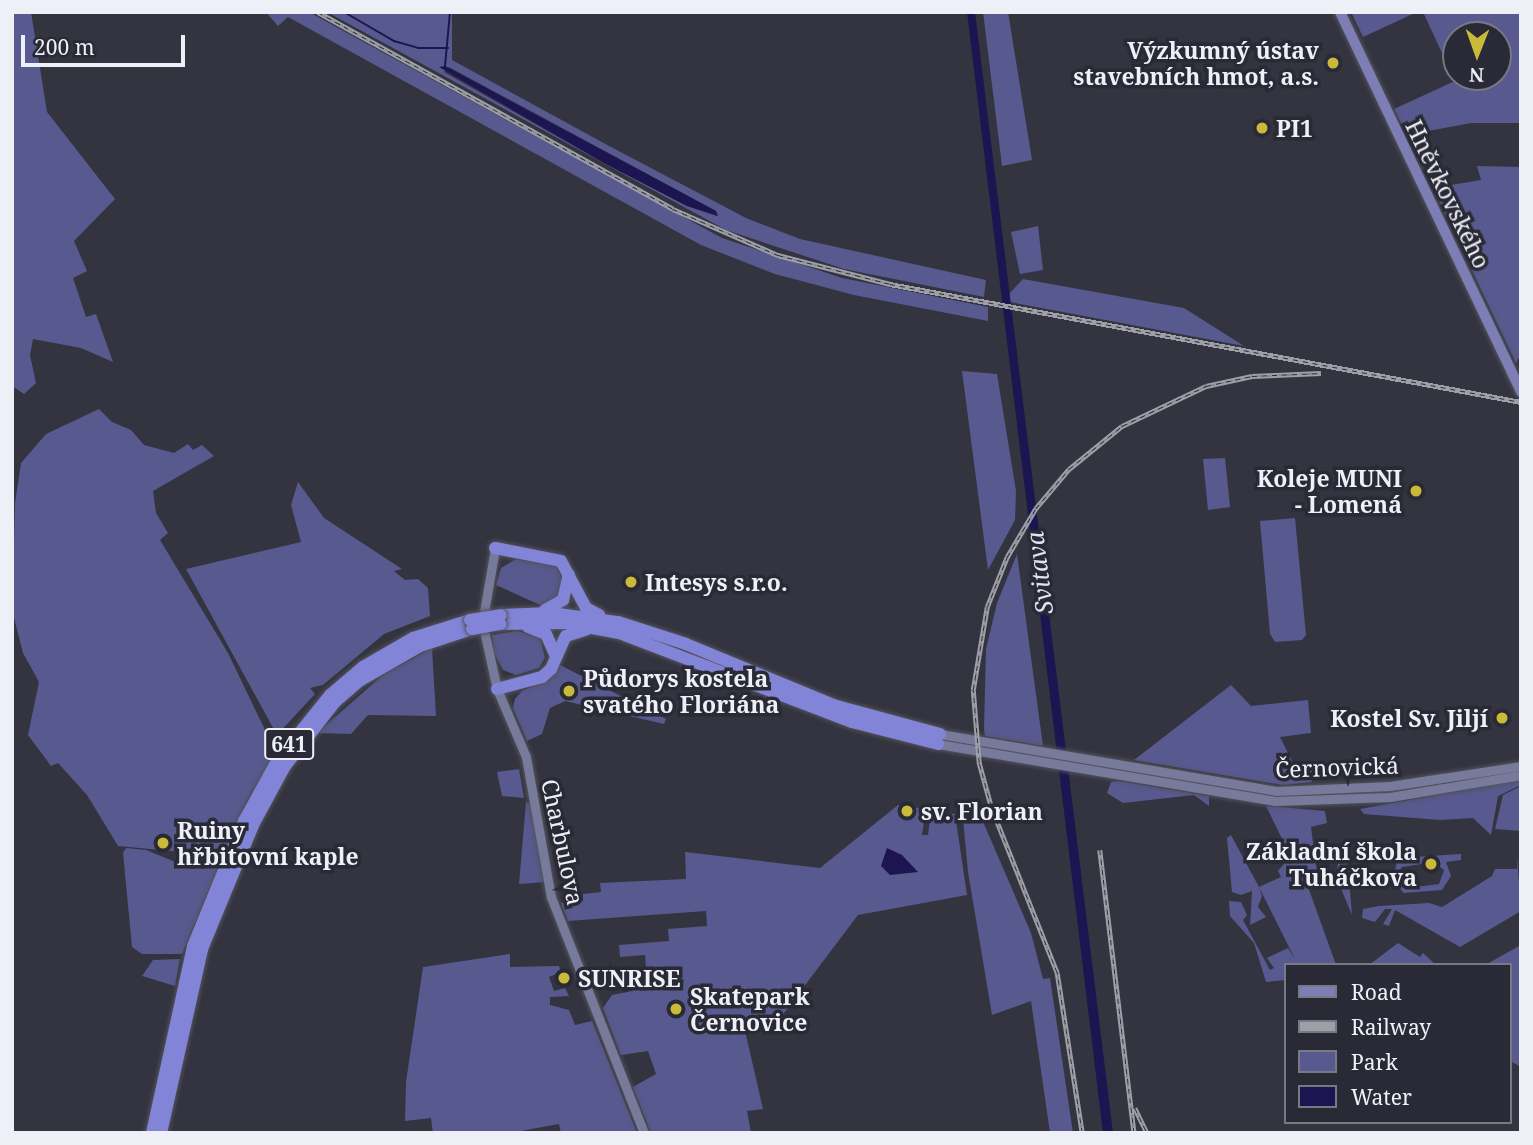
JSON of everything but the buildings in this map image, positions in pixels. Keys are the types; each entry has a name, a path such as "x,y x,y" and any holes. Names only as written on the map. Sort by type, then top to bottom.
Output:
{"highway":[{"path":"495,548 552,558 568,571 586,608 618,622"},
{"path":"537,612 564,600 568,571"},
{"name":"641","path":"152,1133 198,947 253,825 285,766 335,702 401,655 471,625 537,612 618,622 686,644 844,709 939,739"},
{"path":"501,620 542,631 555,654"},
{"name":"641","path":"501,620 601,628 662,646 852,722 939,739"},
{"path":"497,689 542,677 551,669 555,654 571,632 601,628"},
{"name":"641","path":"161,1133 190,973"}],"main road":[{"name":"Hněvkovského","path":"1340,12 1521,392"},
{"path":"484,612 495,548"},
{"name":"Charbulova","path":"485,635 497,689 526,757 551,897 644,1133"},
{"name":"Černovická","path":"939,739 1050,753 1297,792 1438,780 1521,766"},
{"name":"Černovická","path":"939,739 1073,768 1292,802 1439,791 1521,775"}],"green space":[{"path":"12,12 31,12 47,112 115,199 74,241 87,271 73,278 86,317 96,314 113,362 81,348 33,339 30,355 36,383 24,394 12,386"},
{"path":"266,12 309,12 722,238 842,278 988,307 988,321 854,295 775,274 701,245 288,17 278,26"},
{"path":"327,12 452,12 452,60 611,147 746,218 800,239 986,280 984,297 844,269 726,230","holes":["449,67 716,211 717,216 687,206 604,163 444,72"]},
{"path":"983,12 1008,12 1032,160 1002,166"},
{"path":"1351,12 1417,12 1363,37"},
{"path":"1423,12 1521,12 1521,123 1471,123 1407,135 1394,109 1442,87 1442,91 1512,91 1512,21 1442,21 1442,53"},
{"path":"1477,166 1521,167 1521,354 1516,363 1433,188 1481,180"},
{"path":"1038,226 1043,270 1020,274 1011,232"},
{"path":"1023,279 1184,308 1244,346 1010,302 1009,294"},
{"path":"962,371 997,374 1016,491 1015,520 988,570"},
{"path":"99,409 112,422 131,430 144,445 174,453 188,444 193,450 202,445 214,456 153,491 156,513 168,533 160,540 228,653 267,734 273,742 282,743 246,802 182,954 142,954 132,947 123,853 126,848 146,850 178,863 183,854 204,854 118,846 87,795 58,763 51,766 28,735 39,682 23,653 12,610 15,503 21,463 46,434"},
{"path":"1225,458 1230,507 1208,510 1203,459"},
{"path":"298,482 324,518 402,569 394,571 405,580 418,579 428,588 430,616 384,634 323,685 310,688 315,694 277,735 186,569 301,542 291,505"},
{"path":"1295,518 1306,635 1302,640 1275,642 1270,634 1260,521"},
{"path":"1017,554 1043,746 985,736 984,729 986,649 997,603"},
{"path":"516,559 556,565 566,587 550,605 540,605 496,585 501,568"},
{"path":"517,631 540,637 545,658 539,668 516,675 503,670 494,653 492,635"},
{"path":"432,648 436,716 368,715 351,734 317,733 383,675"},
{"path":"558,664 666,719 664,724 565,701 550,708 542,734 527,741 513,708 515,699 522,691 550,678"},
{"path":"1231,685 1251,706 1308,700 1311,733 1280,737 1296,769 1313,768 1312,782 1283,785 1134,760"},
{"path":"519,769 524,798 502,796 497,772"},
{"path":"1521,780 1521,785 1498,796 1491,835 1473,818 1440,820 1364,814 1360,809"},
{"path":"1111,782 1209,796 1209,806 1194,795 1123,803 1107,793"},
{"path":"1521,786 1521,831 1495,829 1503,795"},
{"path":"526,802 533,805 546,882 519,884"},
{"path":"898,805 926,809 922,835 928,835 931,810 955,814 967,895 858,915 781,1017 743,1022 763,1109 747,1111 751,1133 651,1133 633,1087 656,1074 648,1051 621,1055 603,1008 612,995 632,991 646,968 645,955 620,957 619,945 669,941 668,929 707,926 706,911 568,921 561,903 583,901 583,894 601,892 600,883 686,879 685,852 820,868"},
{"path":"1266,806 1325,811 1327,823 1311,827 1316,866 1329,866 1329,876 1307,884 1335,963 1284,963 1284,980 1266,982 1254,943 1230,916 1229,901 1241,902 1247,915 1243,920 1270,970 1274,968 1267,958 1288,948 1295,959 1259,887 1281,877 1278,871 1288,859 1287,849"},
{"path":"966,815 981,817 1031,933 1043,979 1050,978 1073,1133 1050,1133 1031,1001 992,1015 968,872 963,819"},
{"path":"1231,835 1262,896 1258,907 1266,917 1250,925 1252,891 1241,895 1232,892 1227,838"},
{"path":"1348,838 1350,843 1346,842 1352,915 1337,879 1338,860 1344,845"},
{"path":"1461,854 1461,860 1446,862 1451,876 1442,890 1404,893 1392,881 1398,858","holes":["1434,862 1444,870 1439,884 1408,888 1400,884 1397,876 1402,867"]},
{"path":"1517,856 1521,911 1460,947 1395,910 1389,926 1383,924 1392,909 1385,909 1375,922 1362,918 1363,909 1379,906 1429,903 1442,907 1492,876 1495,869 1517,869"},
{"path":"1398,943 1420,957 1423,953 1434,963 1372,963"},
{"path":"1521,945 1521,1067 1512,1062 1512,963 1489,963"},
{"path":"510,954 510,967 559,966 561,972 549,977 554,991 565,988 569,996 550,997 550,1005 569,1010 575,1025 592,1021 637,1133 561,1133 559,1124 510,1133 433,1133 431,1118 405,1121 406,1082 423,967"},
{"path":"180,959 175,986 142,976 153,960"}],"water":[{"name":"Svitava","path":"967,12 975,12 1113,1133 1103,1133"},
{"path":"445,66 716,211 718,216 687,206 604,163 439,67"},
{"path":"887,848 902,855 918,872 890,875 881,866"}],"waterway":[{"path":"344,12 394,41 418,48 448,48"},
{"path":"445,66 450,12"}],"railway":[{"path":"318,12 673,209 778,255 890,284 1521,402"},
{"path":"1082,1133 1057,973 991,807 979,763 973,690 987,607 1007,557 1036,508 1069,469 1122,426 1206,386 1252,376 1321,373"},
{"path":"1100,850 1134,1133"},
{"path":"1135,1108 1147,1133"}],"place":[{"name":"Výzkumný ústav stavebních hmot, a.s.","path":"1333,63"},
{"name":"PI1","path":"1262,128"},
{"name":"Koleje MUNI - Lomená","path":"1416,491"},
{"name":"Intesys s.r.o.","path":"631,582"},
{"name":"Půdorys kostela svatého Floriána","path":"569,691"},
{"name":"Kostel Sv. Jiljí","path":"1502,718"},
{"name":"sv. Florian","path":"907,811"},
{"name":"Ruiny hřbitovní kaple","path":"163,843"},
{"name":"Základní škola Tuháčkova","path":"1431,864"},
{"name":"SUNRISE","path":"564,978"},
{"name":"Skatepark Černovice","path":"676,1009"}]}
